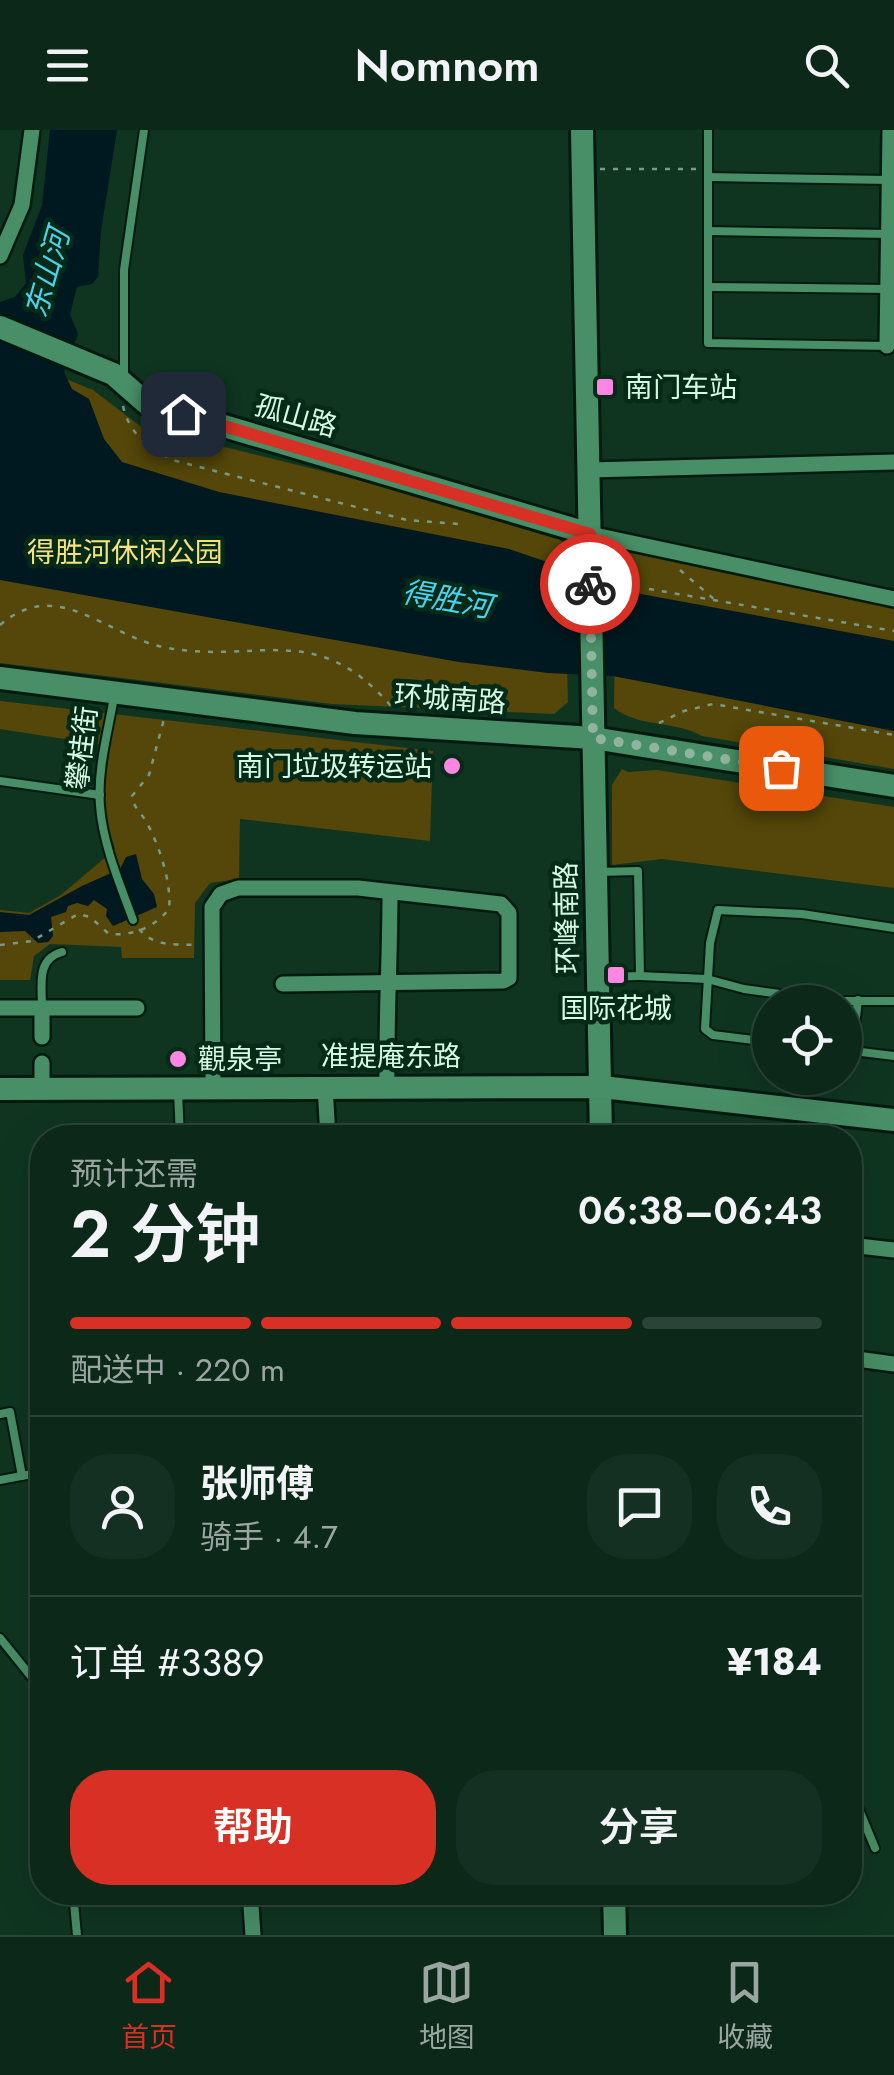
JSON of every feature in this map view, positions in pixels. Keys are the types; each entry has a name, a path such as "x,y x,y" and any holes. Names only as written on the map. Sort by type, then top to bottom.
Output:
{"main road":[{"path":"582,130 590,534"},
{"name":"孤山路","path":"0,327 92,364 124,383 146,404 590,534"},
{"name":"环峰南路","path":"590,534 601,1125"},
{"name":"环城南路","path":"0,678 355,722 593,738 894,786"},
{"name":"准提庵东路","path":"0,1089 602,1087 894,1120"},
{"path":"614,1905 615,1935"}],"street":[{"path":"0,256 22,205 32,130"},
{"path":"890,130 890,346"},
{"path":"589,470 894,462"},
{"path":"590,534 894,599"},
{"path":"213,1087 212,907 220,894 238,888 358,888 501,904 509,912 509,978 504,982 283,984"},
{"path":"387,1086 390,892"},
{"path":"0,1008 138,1008"},
{"path":"42,1008 42,1036"},
{"path":"42,1063 42,1088"},
{"path":"326,1086 328,1125"},
{"path":"862,1246 894,1250"},
{"path":"862,1360 894,1364"},
{"path":"251,1905 252,1935"}],"lane":[{"path":"124,383 124,270 146,130"},
{"path":"708,130 708,344 890,346"},
{"path":"708,173 892,180"},
{"path":"708,231 891,234"},
{"path":"708,287 891,289"},
{"name":"攀桂街","path":"115,692 100,794 114,869 133,920"},
{"path":"0,781 100,794"},
{"path":"596,872 638,872 640,976"},
{"path":"752,1039 708,1032 704,1024 706,979 718,910 802,914 894,928"},
{"path":"42,1008 43,964 62,952"},
{"path":"599,977 706,979 752,990"},
{"path":"862,1000 894,1001"},
{"path":"862,1053 894,1056"},
{"path":"178,1087 179,1125"},
{"path":"0,1414 10,1412 22,1476"},
{"path":"0,1480 30,1474"},
{"path":"0,1638 30,1675"},
{"path":"862,1817 875,1848"},
{"path":"74,1905 76,1935"}],"path":[{"path":"583,169 708,173"},
{"path":"123,408 127,422 143,441 176,461 407,520 458,524"},
{"path":"672,563 716,601"},
{"path":"649,588 894,630"},
{"path":"0,625 25,608 53,605 160,647 297,650 346,668 373,687 392,708"},
{"path":"0,945 32,941 71,916 84,914 108,934 140,931 164,916 170,902 150,829 134,808 132,796 149,775 170,699"},
{"path":"659,723 713,704 894,735"},
{"path":"133,920 147,939 160,944 212,945"}],"green space":[{"name":"得胜河休闲公园","path":"0,352 93,390 140,426 553,528 564,545 568,702 554,714 332,704 0,663"},
{"path":"616,550 894,605 894,769 702,736 635,719 614,708"},
{"path":"0,701 433,751 430,841 240,819 239,879 210,883 195,903 194,958 122,958 121,947 50,944 34,956 30,980 0,980 0,910 29,913 61,895 115,849 102,806 110,746 0,729"},
{"path":"622,769 657,770 894,807 894,888 662,859 612,865 612,785"}],"water":[{"path":"50,130 117,130 98,277 92,284 77,287 70,314 78,334 64,372 72,389 89,399 104,439 122,462 219,492 509,549 641,594 894,641 894,731 613,676 459,662 0,580 0,302 15,297 26,283 23,255 42,205"},
{"path":"136,854 142,879 154,894 157,907 113,926 106,916 107,909 94,900 88,906 77,903 51,917 53,936 48,942 38,943 25,931 0,932 0,912 29,915 120,869 126,857"}],"way so far":[{"path":"590,584 593,738 781,768"}],"place":[{"name":"南门车站","path":"605,387"},
{"name":"南门垃圾转运站","path":"452,766"},
{"name":"国际花城","path":"616,975"},
{"name":"觀泉亭","path":"178,1059"}],"route":[{"path":"183,414 590,534 590,584"}],"water label":[{"name":"东山河","path":"47,273"},
{"name":"得胜河","path":"447,599"}]}
